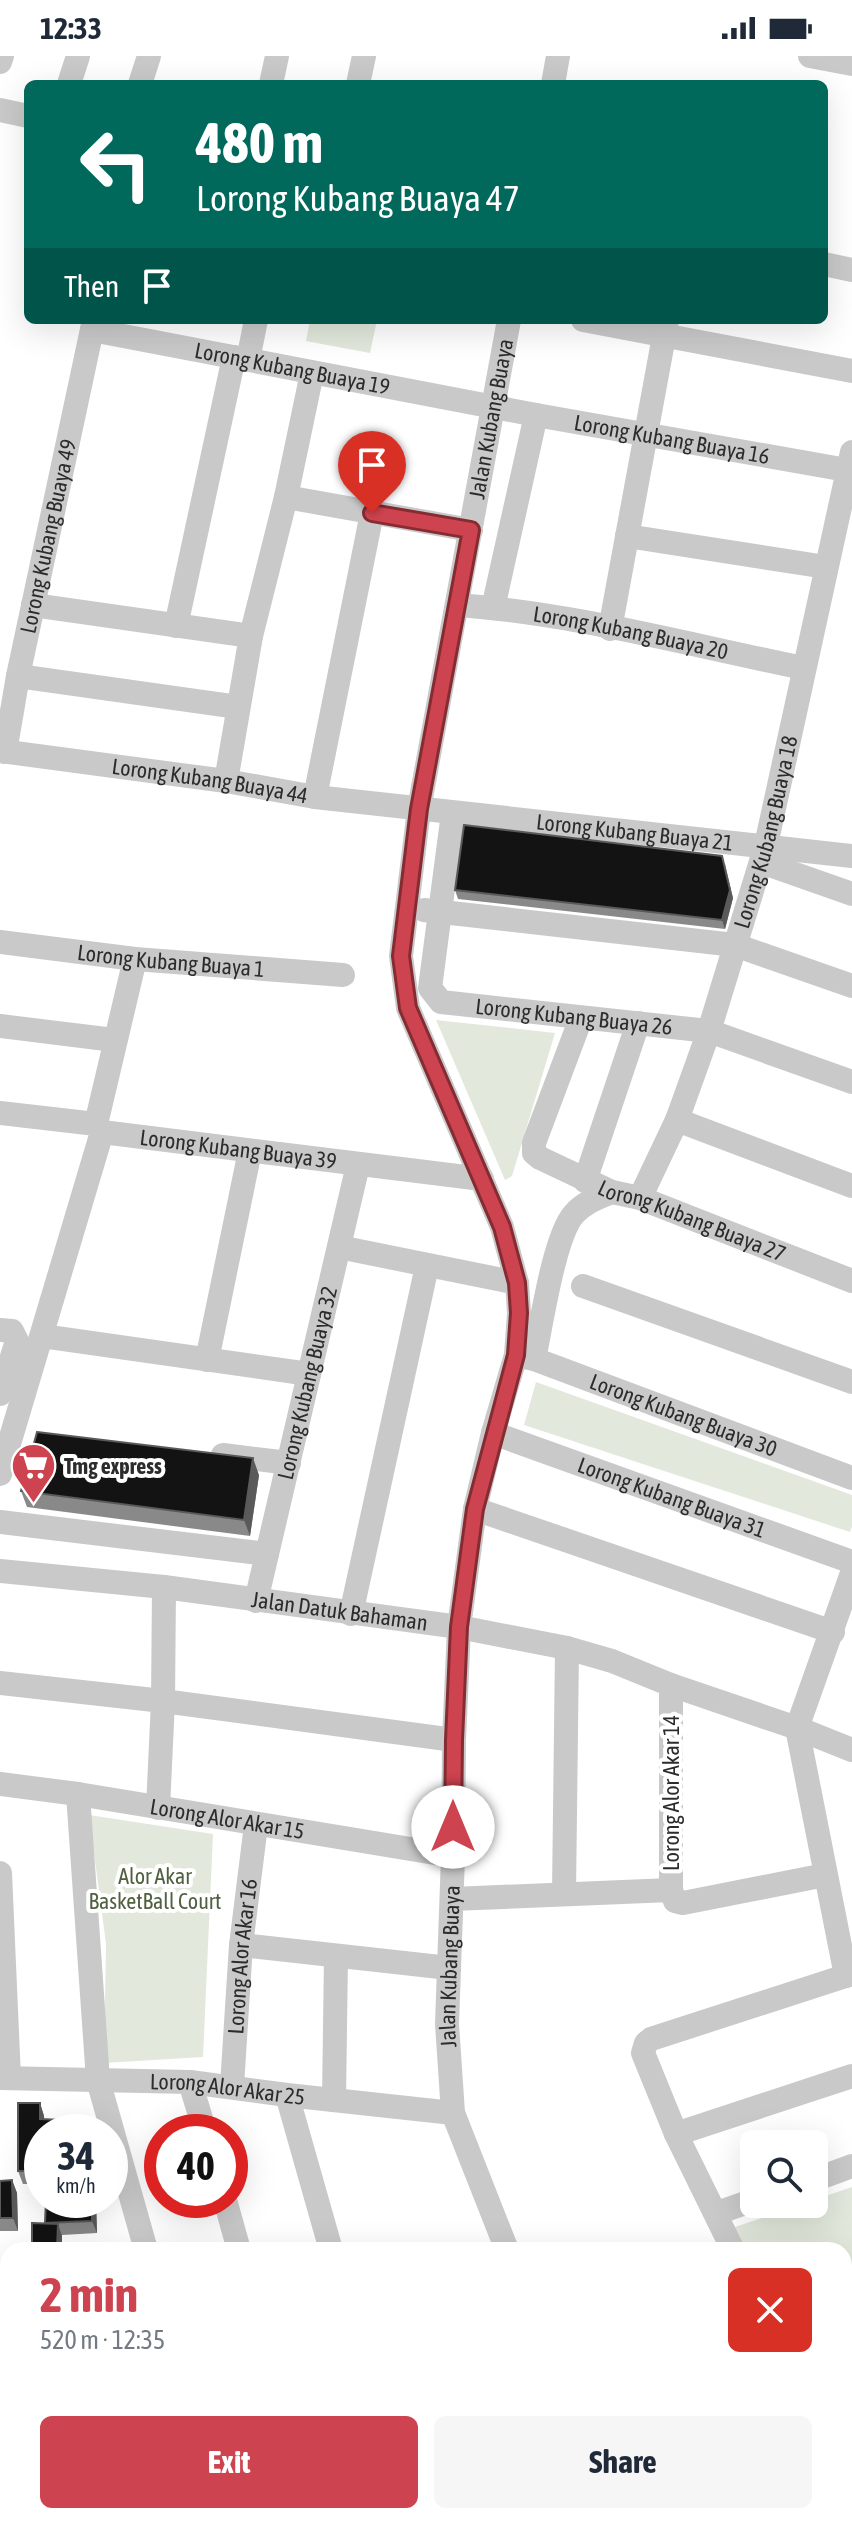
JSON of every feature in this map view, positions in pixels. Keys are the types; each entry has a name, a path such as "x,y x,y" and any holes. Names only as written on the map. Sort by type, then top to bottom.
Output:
{"street":[{"path":"0,62 2,56"},
{"path":"70,80 78,56"},
{"path":"141,80 149,56"},
{"path":"272,80 277,56"},
{"path":"359,80 364,56"},
{"path":"554,80 558,56"},
{"path":"810,56 852,64"},
{"path":"0,110 24,115"},
{"path":"828,265 852,270"},
{"path":"176,626 241,359 254,324"},
{"name":"Jalan Kubang Buaya","path":"504,2242 453,2113 447,2024 459,1627 475,1509 493,1433 525,1357 517,1283 502,1227 408,1008 401,956 419,809 508,324"},
{"path":"630,324 666,327 852,371"},
{"name":"Lorong Kubang Buaya 19","path":"93,325 241,359 492,407"},
{"name":"Lorong Kubang Buaya 49","path":"3,751 93,325"},
{"path":"610,629 666,327"},
{"path":"226,781 251,636 286,497 312,373"},
{"name":"Lorong Kubang Buaya 16","path":"492,407 644,435 851,464"},
{"path":"493,608 536,415"},
{"name":"Lorong Kubang Buaya 18","path":"640,1198 677,1120 709,1031 763,853 851,464"},
{"path":"286,497 471,530"},
{"path":"315,797 372,513"},
{"path":"627,536 826,567"},
{"path":"33,605 251,636"},
{"name":"Lorong Kubang Buaya 20","path":"457,605 493,608 610,629 803,668"},
{"path":"18,676 238,707"},
{"name":"Lorong Kubang Buaya 44","path":"3,751 226,781 315,797 419,809"},
{"name":"Lorong Kubang Buaya 21","path":"419,809 763,853 852,856"},
{"path":"439,912 453,813"},
{"path":"763,853 852,894"},
{"path":"406,907 735,945 852,986"},
{"name":"Lorong Kubang Buaya 26","path":"439,912 430,988 441,1002 709,1031 852,1082"},
{"name":"Lorong Kubang Buaya 1","path":"0,942 135,959 343,975"},
{"path":"0,1474 42,1336 99,1128 114,1040 135,959"},
{"name":"Lorong Kubang Buaya 27","path":"581,1018 534,1143 534,1153 612,1192 640,1198 852,1281"},
{"path":"585,1181 638,1023"},
{"path":"0,1026 114,1040"},
{"name":"Lorong Kubang Buaya 39","path":"0,1113 250,1151 482,1179"},
{"path":"677,1120 852,1186"},
{"path":"207,1360 250,1151"},
{"name":"Lorong Kubang Buaya 32","path":"256,1601 358,1165"},
{"path":"525,1357 571,1217 588,1201 612,1192"},
{"path":"339,1247 517,1283"},
{"path":"351,1614 427,1266"},
{"path":"583,1286 852,1382"},
{"path":"0,1330 12,1331 17,1341 0,1394"},
{"path":"42,1336 309,1374"},
{"name":"Lorong Kubang Buaya 30","path":"525,1357 852,1478"},
{"path":"13,1430 44,1434"},
{"name":"Lorong Kubang Buaya 31","path":"493,1433 852,1562"},
{"path":"197,1452 289,1463"},
{"path":"475,1509 833,1632"},
{"path":"0,1522 267,1554"},
{"name":"Jalan Datuk Bahaman","path":"0,1571 164,1587 459,1627 567,1648 612,1661 852,1750"},
{"path":"730,2242 676,2134 643,2053 651,2039 849,1975 825,1875 797,1728 852,1573"},
{"path":"158,1808 164,1587"},
{"path":"564,1894 567,1648"},
{"path":"0,1683 163,1701 454,1740"},
{"name":"Lorong Alor Akar 14","path":"671,1685 673,1896"},
{"name":"Lorong Alor Akar 15","path":"0,1784 453,1856"},
{"path":"78,1794 98,2080 144,2242"},
{"name":"Lorong Alor Akar 16","path":"232,2086 241,1945 256,1825"},
{"path":"0,1873 4,2078"},
{"path":"452,1899 564,1894 673,1896 683,1903 825,1875"},
{"path":"241,1945 449,1968"},
{"path":"334,2100 336,1956"},
{"path":"676,2134 852,2076"},
{"name":"Lorong Alor Akar 25","path":"4,2078 190,2082 453,2113"},
{"path":"190,2082 200,2114"},
{"path":"287,2095 329,2242"},
{"path":"828,2175 852,2166"},
{"path":"717,2213 740,2205"},
{"path":"230,2218 237,2242"}],"green space":[{"path":"309,324 376,324 370,353 306,341"},
{"path":"436,1020 555,1033 512,1176 505,1180"},
{"path":"536,1382 852,1495 850,1532 524,1425"},
{"name":"Alor Akar BasketBall Court","path":"89,1815 213,1834 203,2057 104,2063 106,1944"},
{"path":"852,2187 852,2242 742,2242 735,2227 762,2218 828,2218 828,2195"}],"building":[{"path":"464,825 722,856 730,890 722,920 455,890"},
{"path":"37,1432 253,1458 244,1520 21,1491"},
{"path":"18,2103 40,2103 40,2114 24,2114 24,2171 18,2171"},
{"path":"12,2180 13,2218 0,2218 0,2181"},
{"path":"45,2218 92,2218 92,2221 45,2223"},
{"path":"32,2223 58,2224 57,2242 32,2242"}],"place":[{"name":"Tmg express","path":"33,1505"}],"route":[{"path":"372,513 471,530 419,809 401,956 408,1008 502,1227 517,1283 519,1313 516,1355 475,1509 459,1627 453,1827"}]}
